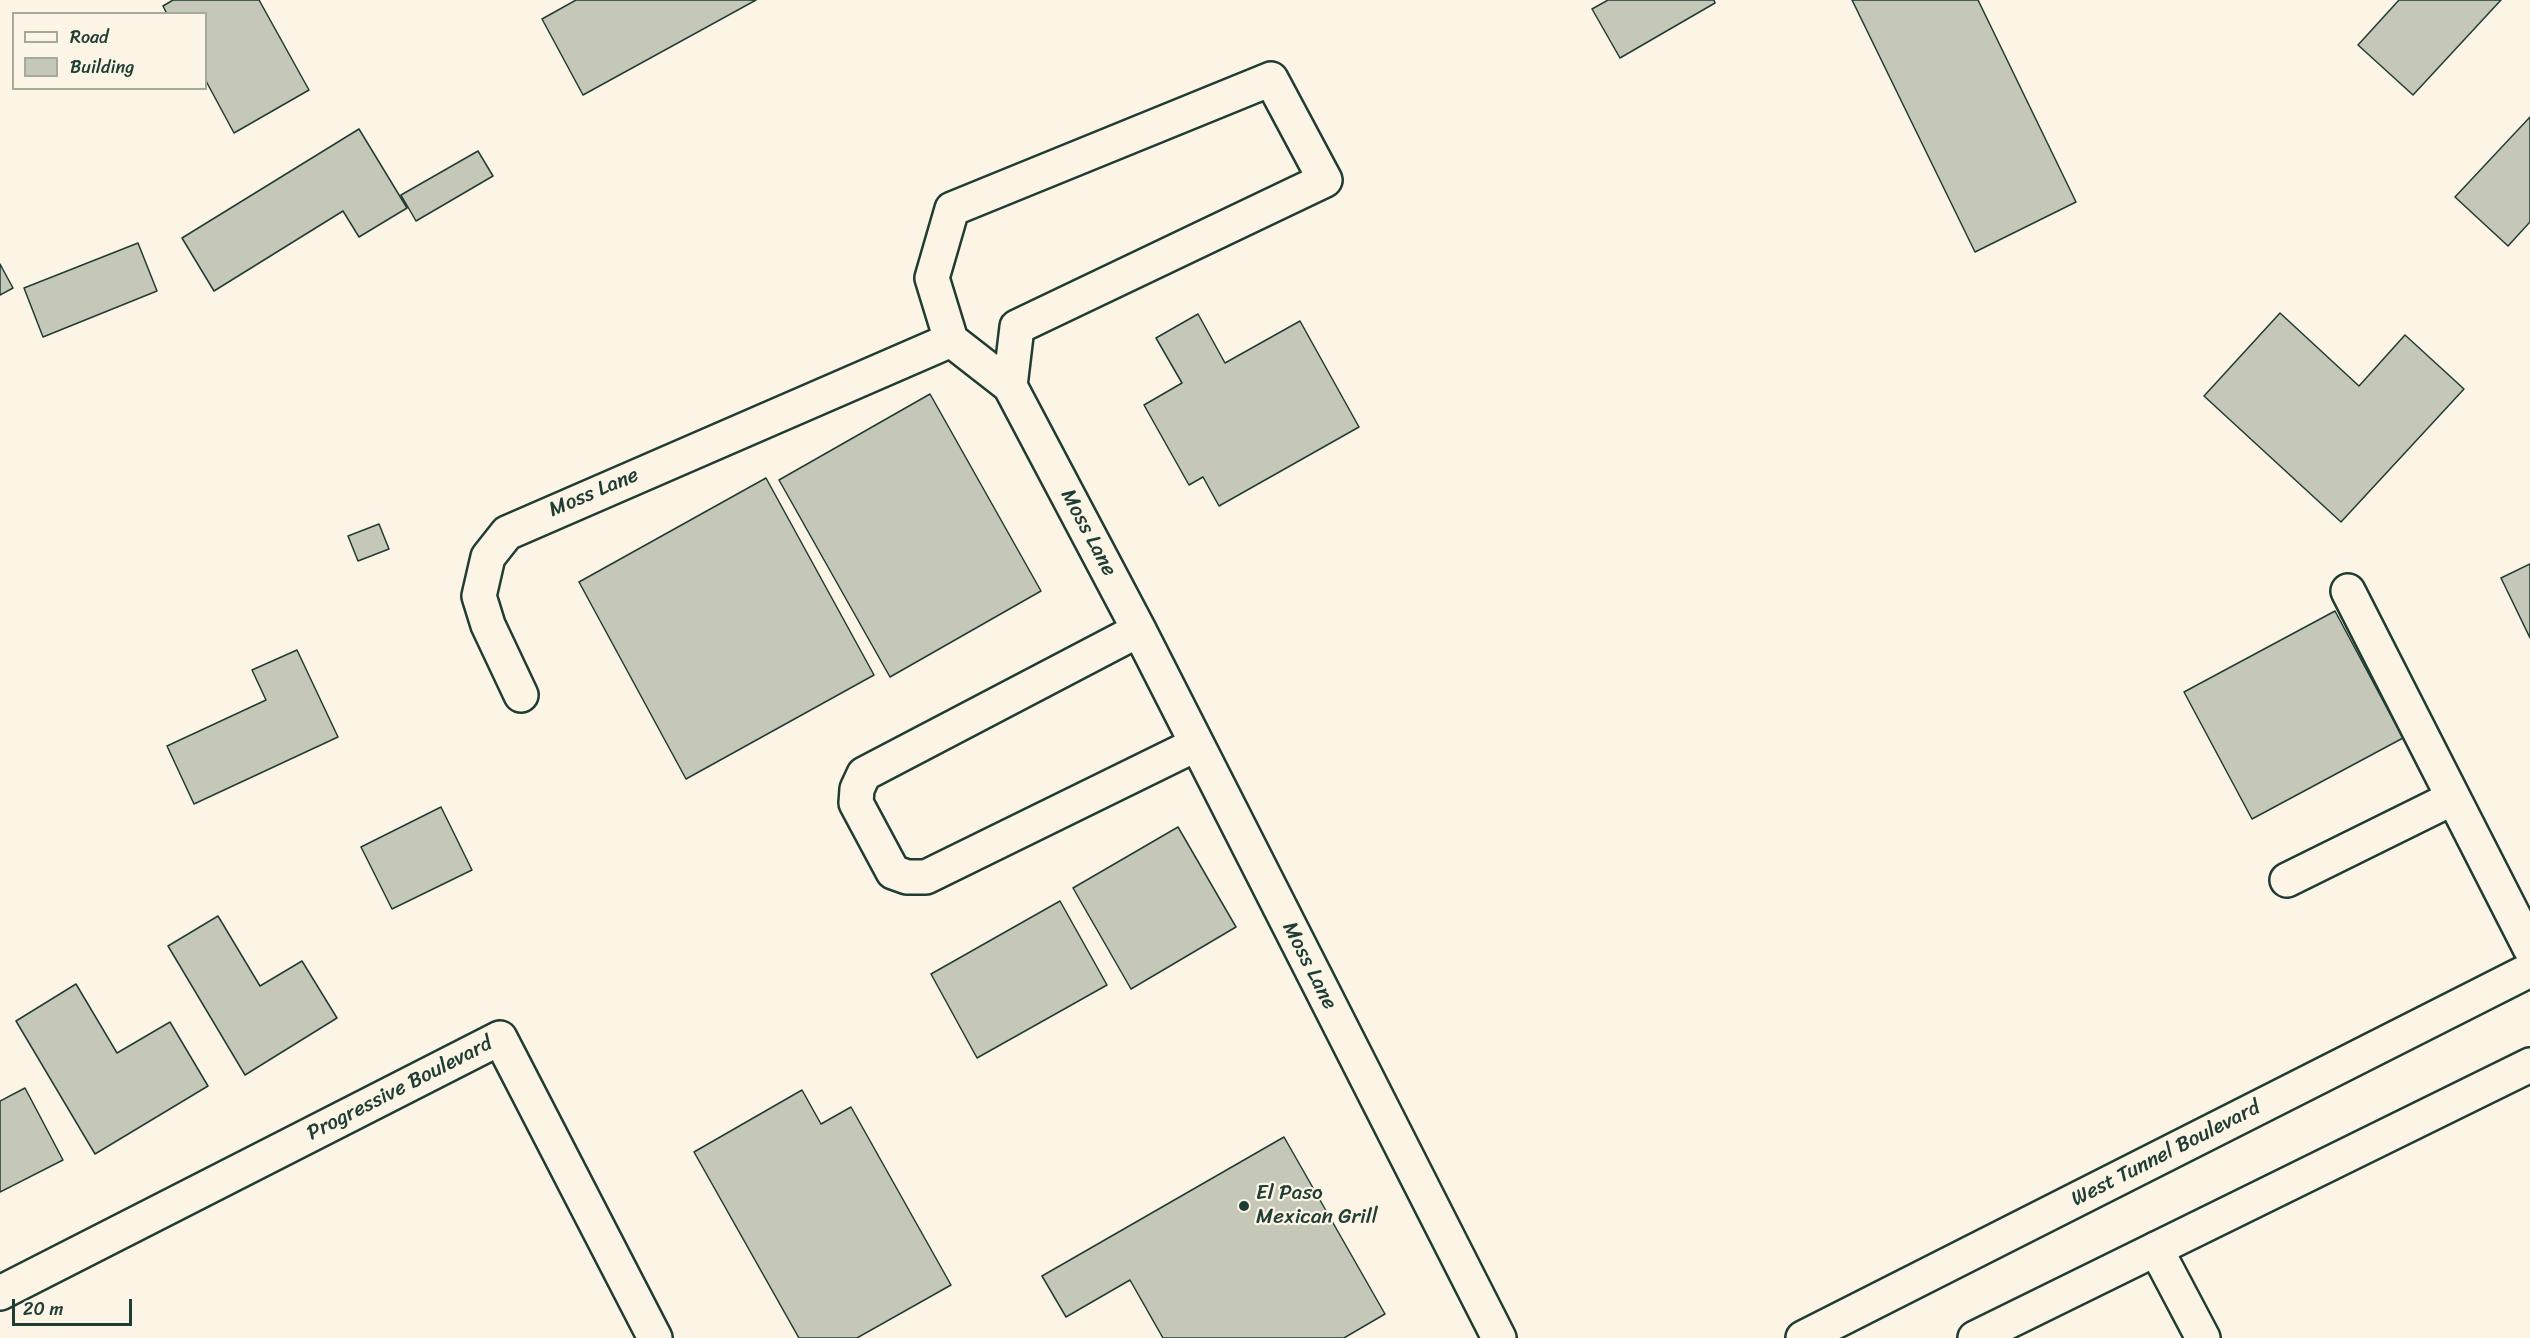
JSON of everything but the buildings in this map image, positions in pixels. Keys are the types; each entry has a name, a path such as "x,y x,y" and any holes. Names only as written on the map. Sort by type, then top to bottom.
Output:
{"street":[{"path":"951,340 932,278 952,209 1271,79 1325,180 1017,327 1010,386"},
{"name":"Moss Lane","path":"521,695 488,625 479,596 488,557 507,533 951,340 1010,386 1139,630 1499,1338"},
{"path":"2348,591 2530,948"},
{"path":"1139,630 864,774 856,789 856,803 893,872 907,877 926,877 1197,744"},
{"path":"2287,880 2453,798"},
{"name":"West Tunnel Boulevard","path":"1803,1338 2530,970"},
{"name":"Progressive Boulevard","path":"0,1293 500,1038 655,1338"},
{"path":"1975,1338 2530,1065"},
{"path":"2156,1249 2203,1338"}],"place":[{"name":"El Paso Mexican Grill","path":"1244,1206"}]}
